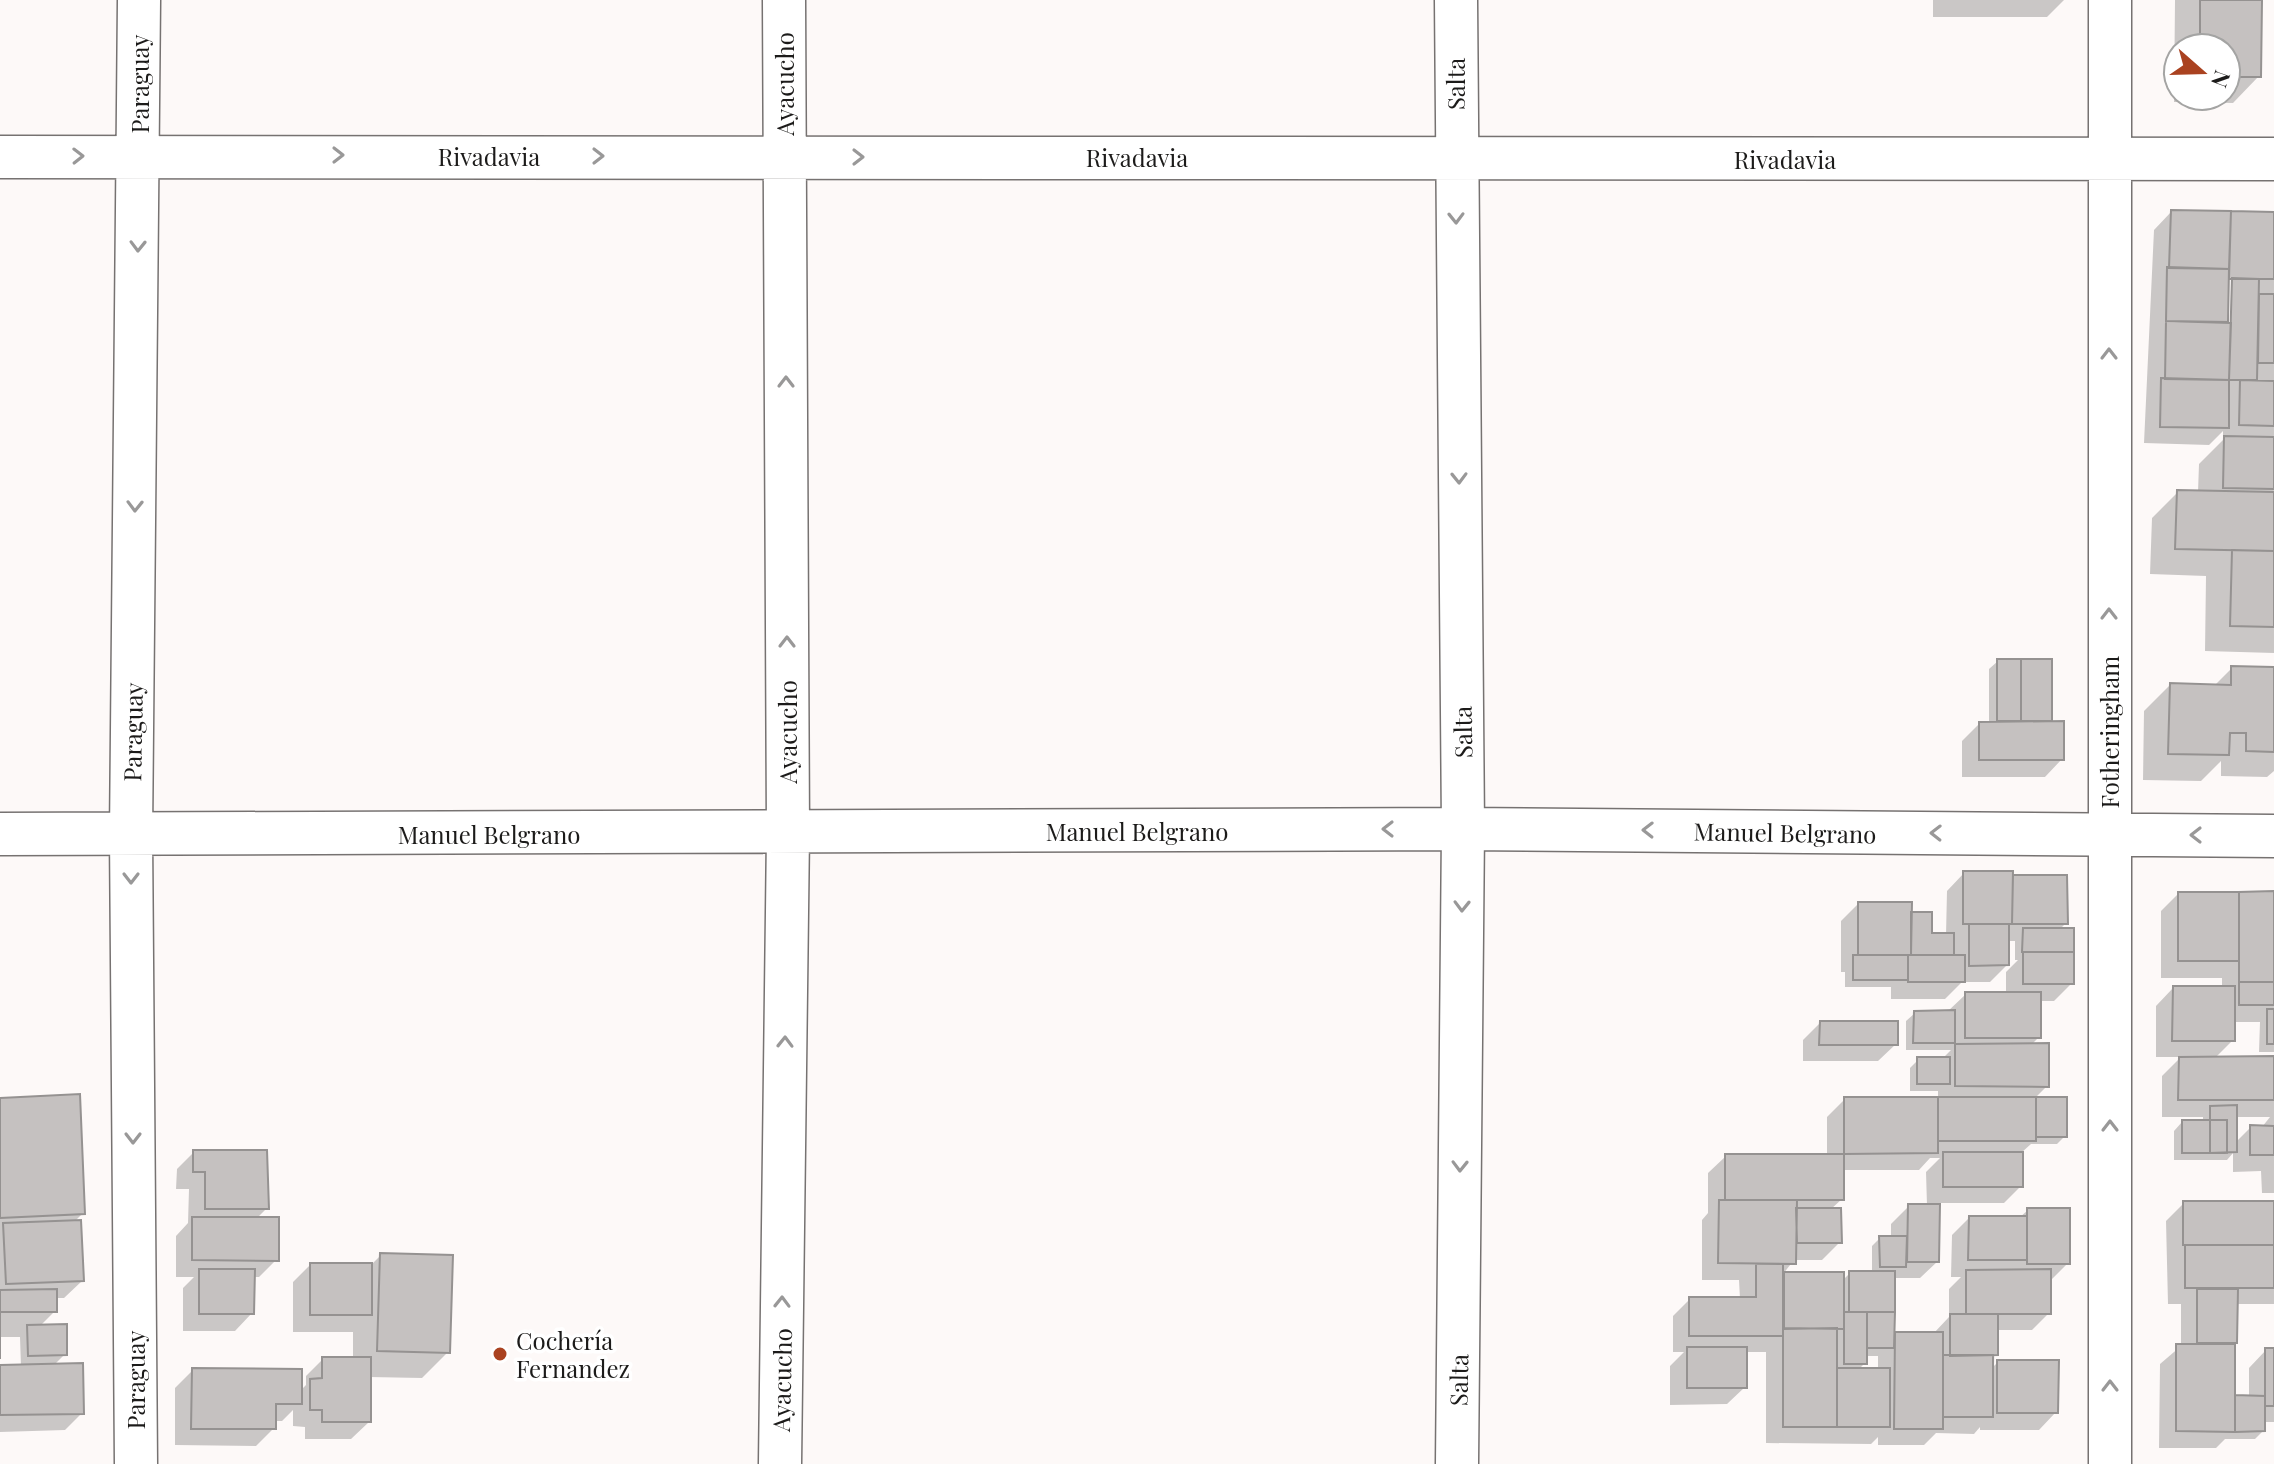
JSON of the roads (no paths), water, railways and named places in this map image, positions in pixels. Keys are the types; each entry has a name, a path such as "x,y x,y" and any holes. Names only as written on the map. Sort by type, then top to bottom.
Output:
{"street":[{"name":"Paraguay","path":"136,1464 131,835 139,0"},
{"name":"Ayacucho","path":"780,1464 788,833 784,0"},
{"name":"Salta","path":"1456,0 1463,829 1457,1464"},
{"name":"Fotheringham","path":"2110,0 2110,1464"},
{"name":"Rivadavia","path":"0,157 2274,159"},
{"name":"Manuel Belgrano","path":"0,834 1463,829 2274,836"}],"place":[{"name":"Cochería Fernandez","path":"500,1354"}]}
